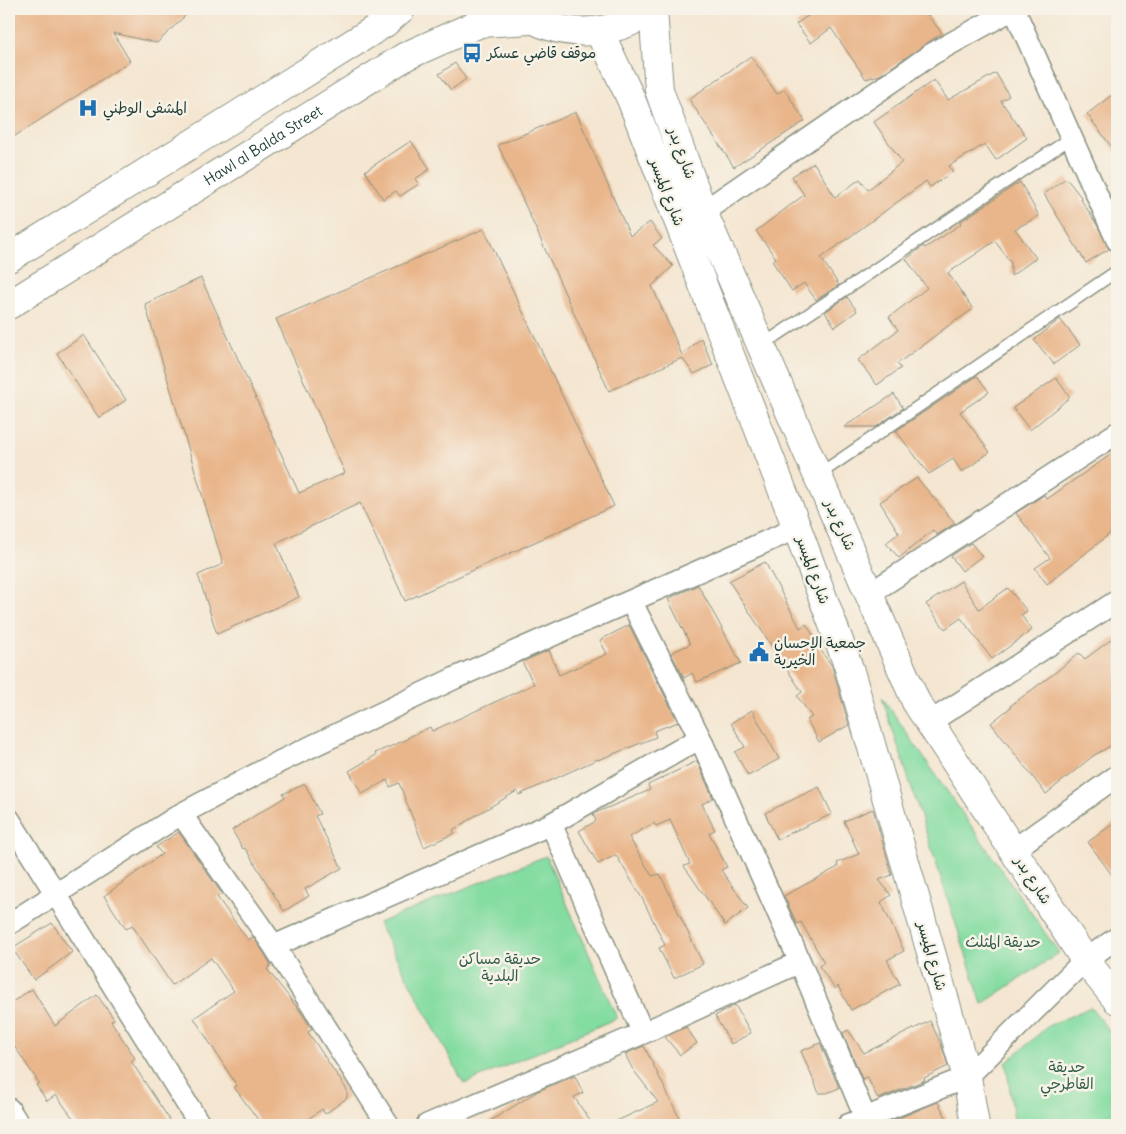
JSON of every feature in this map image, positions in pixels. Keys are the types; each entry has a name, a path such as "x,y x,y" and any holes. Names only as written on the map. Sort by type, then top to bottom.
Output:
{"main road":[{"path":"9,258 385,23 401,9"},
{"path":"523,14 564,30 598,31 627,24 654,9"},
{"name":"شارع بدر","path":"654,9 659,90 703,212 916,702 1085,960 1117,1000"},
{"name":"Hawl al Balda Street","path":"9,305 406,56 480,23 523,14"},
{"name":"شارع الميسر","path":"598,31 631,99 797,528 849,668 967,1076 975,1125"}],"street":[{"path":"703,212 932,54 1014,9 1117,240"},
{"path":"869,594 1117,433"},
{"path":"9,924 181,814 281,761 446,682 797,528"},
{"path":"631,601 700,738 800,962 857,1121 967,1076 1085,960 1117,938"},
{"path":"930,722 1117,601"},
{"path":"274,946 551,824 700,738"},
{"path":"1013,850 1117,776"},
{"path":"181,814 274,946 388,1125"},
{"path":"9,819 200,1125"},
{"path":"551,824 643,1033"},
{"path":"427,1125 643,1033 800,962"}],"lane":[{"path":"762,346 1071,138"},
{"path":"818,475 1117,271"}],"green space":[{"name":"حديقة المثلث","path":"882,697 1059,953 982,1004"},
{"name":"حديقة مساكن البلدية","path":"546,856 617,1018 464,1084 378,923"},
{"name":"حديقة القاطرجي","path":"1091,1007 1117,1042 1117,1125 1015,1125 1006,1063 1048,1026"}],"building":[{"path":"9,9 192,9 157,43 113,33 130,61 9,140"},
{"path":"818,9 923,9 942,33 880,75 866,79 831,28 811,43 796,24"},
{"path":"751,56 777,94 784,89 805,121 734,167 689,99"},
{"path":"455,63 466,79 451,90 439,74"},
{"path":"996,73 1009,96 1001,101 1027,138 996,160 985,144 949,166 953,172 930,187 926,181 821,258 839,285 816,300 804,283 792,291 772,261 776,258 756,231 804,195 792,176 814,163 835,197 860,179 868,190 902,162 874,122 934,80 948,100"},
{"path":"1117,91 1117,154 1087,114"},
{"path":"576,112 630,236 650,222 662,239 653,245 673,266 652,286 682,355 701,338 713,365 694,374 682,358 609,391 498,145"},
{"path":"411,141 430,169 415,179 419,184 400,196 396,191 383,199 365,171"},
{"path":"1066,178 1081,197 1109,249 1086,263 1044,194"},
{"path":"1020,182 1039,216 1015,229 1036,258 1011,276 1011,263 995,241 948,273 973,309 897,364 901,368 877,385 858,360 898,330 889,317 927,288 906,259 961,224 960,222"},
{"path":"484,229 614,506 405,601 360,503 276,543 299,597 217,634 198,575 223,564 145,304 201,278 299,493 345,473 276,319"},
{"path":"847,297 857,311 835,327 825,312"},
{"path":"1060,319 1080,345 1054,364 1034,340"},
{"path":"84,335 126,400 99,418 57,353"},
{"path":"977,376 989,392 960,412 990,452 962,472 953,459 929,474 896,431"},
{"path":"1056,378 1070,397 1030,430 1013,408"},
{"path":"894,394 903,408 876,427 844,427"},
{"path":"1117,450 1117,528 1047,584 1035,568 1050,558 1016,513 1044,495 1047,499"},
{"path":"917,478 955,523 937,535 933,530 899,558 886,543 899,533 880,502"},
{"path":"971,543 982,556 962,571 951,556"},
{"path":"765,562 800,628 806,624 821,647 819,648 832,666 849,725 819,742 807,720 812,717 797,696 802,692 729,581"},
{"path":"961,581 979,609 1008,588 1027,611 1021,615 1032,630 992,659 961,618 945,629 926,604"},
{"path":"698,585 741,663 697,682 692,673 684,678 671,653 690,644 668,599"},
{"path":"629,625 678,722 654,731 656,737 598,759 519,795 517,791 453,830 455,833 424,847 399,783 390,787 387,780 362,794 349,771 376,755 375,753 430,727 432,731 534,684 522,662 549,650 559,675 607,654 600,640"},
{"path":"1117,635 1117,742 1093,756 1046,794 991,723 1079,653 1085,659"},
{"path":"752,710 779,759 748,776 735,752 745,747 731,723"},
{"path":"697,761 713,798 702,804 715,830 709,833 727,867 721,870 748,908 725,925 684,866 690,864 670,820 656,826 654,823 629,837 652,876 660,874 703,964 674,978 659,948 665,945 643,900 616,855 598,864 579,831 596,821 593,814 650,790 648,785"},
{"path":"305,784 320,814 315,816 342,868 305,889 309,896 284,911 232,830 285,797 283,794"},
{"path":"819,787 832,814 777,839 765,813"},
{"path":"873,809 892,875 879,880 891,895 881,902 904,951 887,960 900,984 851,1010 838,986 835,989 819,966 824,962 801,922 797,924 784,896 838,867 837,863 859,854 844,821"},
{"path":"1117,821 1117,882 1088,842"},
{"path":"179,832 222,894 217,897 248,940 253,937 264,953 271,965 267,969 312,1029 308,1032 347,1090 347,1098 325,1114 322,1109 300,1125 262,1125 234,1087 237,1086 194,1018 234,991 211,958 172,985 132,925 126,929 104,896 162,854 156,847"},
{"path":"52,923 72,952 34,980 12,948"},
{"path":"32,989 55,1026 97,995 114,1019 111,1021 135,1058 131,1061 173,1125 78,1125 56,1095 47,1101 36,1085 39,1083 9,1038 9,1004"},
{"path":"735,1005 751,1033 731,1044 715,1016"},
{"path":"930,1021 941,1044 948,1066 924,1078 925,1080 878,1099 867,1077 862,1079 843,1033 848,1030 864,1053"},
{"path":"686,1027 697,1043 680,1055 665,1037"},
{"path":"820,1043 839,1088 827,1093 819,1093 801,1051"},
{"path":"644,1046 683,1125 608,1125 658,1102 632,1068 625,1054"},
{"path":"575,1076 583,1093 574,1097 593,1125 484,1125 538,1091"},
{"path":"938,1102 950,1125 891,1125 889,1122"}],"place":[{"name":"موقف قاضي عسكر","path":"472,53"},
{"name":"المشفى الوطني","path":"88,108"},
{"name":"جمعية الإحسان الخيرية","path":"759,652"}]}
